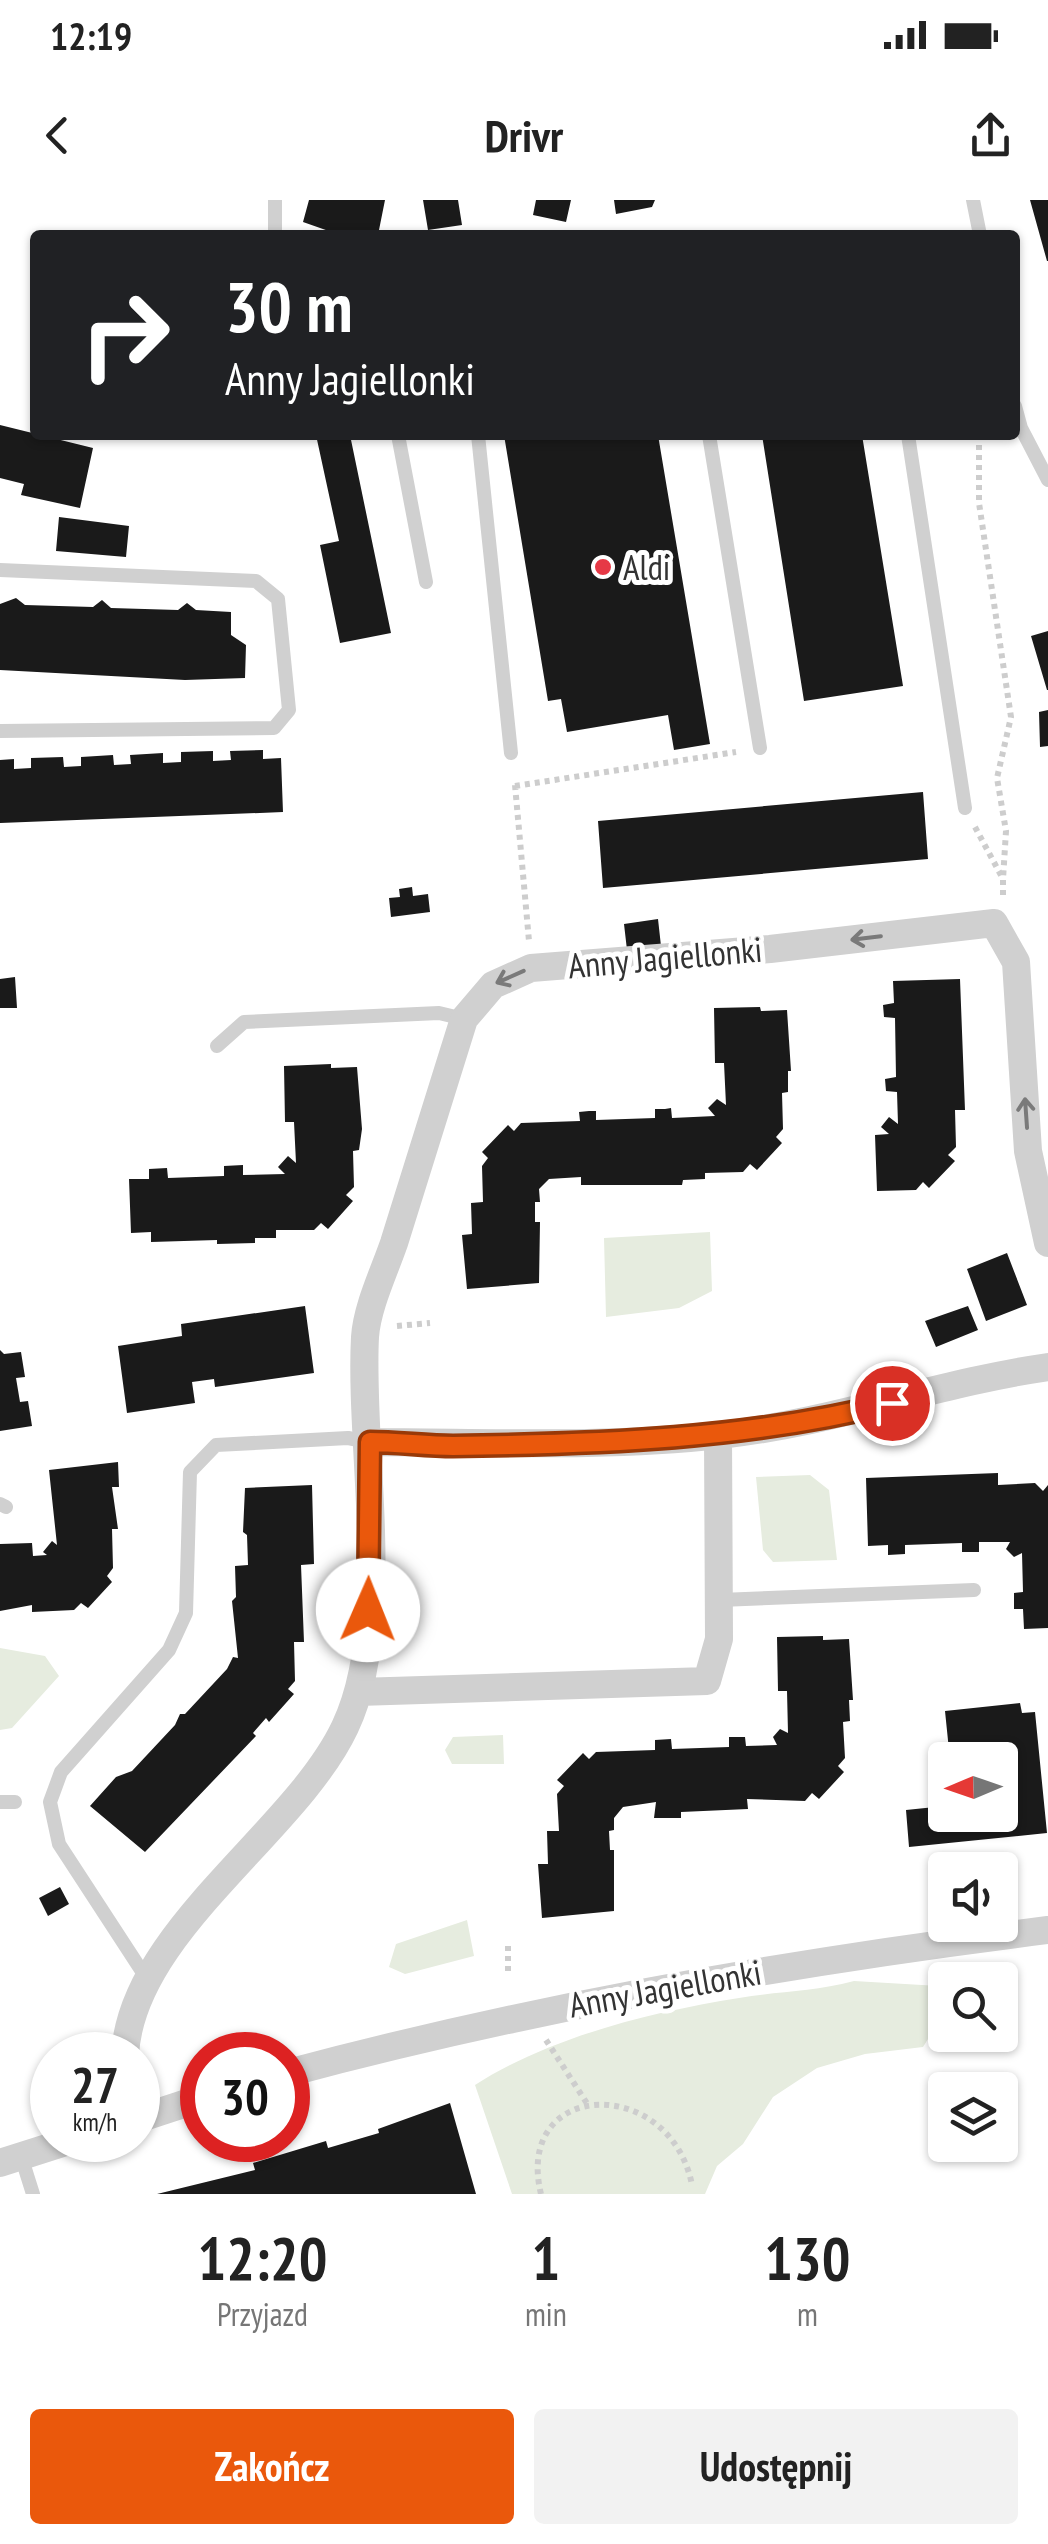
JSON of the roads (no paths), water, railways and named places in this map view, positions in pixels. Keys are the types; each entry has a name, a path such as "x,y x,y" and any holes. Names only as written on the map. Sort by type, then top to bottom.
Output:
{"street":[{"name":"Anny Jagiellonki","path":"126,2032 147,1979 200,1907 296,1796 345,1729 358,1692 368,1643 370,1442 365,1334 464,1019 492,985 531,968 770,949 994,922 1016,962 1028,1151 1048,1243"},
{"path":"370,1442 450,1446 718,1436 830,1418 1048,1367"},
{"path":"358,1692 707,1681 719,1639 718,1436"},
{"name":"Anny Jagiellonki","path":"310,2067 447,2030 618,1994 858,1954 1048,1930"}],"lane":[{"path":"275,200 275,230"},
{"path":"974,200 979,230"},
{"path":"1020,424 1048,480"},
{"path":"399,440 426,582"},
{"path":"479,440 511,754"},
{"path":"710,440 760,748"},
{"path":"909,440 965,808"},
{"path":"0,570 256,582 278,599 289,710 274,728 0,731"},
{"path":"218,1046 244,1022 438,1012 464,1019"},
{"path":"147,1979 60,1844 50,1802 60,1772 168,1650 186,1613 190,1472 216,1445 348,1438 370,1442"},
{"path":"720,1600 974,1590"},
{"path":"11,2160 33,2194"}],"place":[{"name":"Aldi","path":"603,567"}]}
